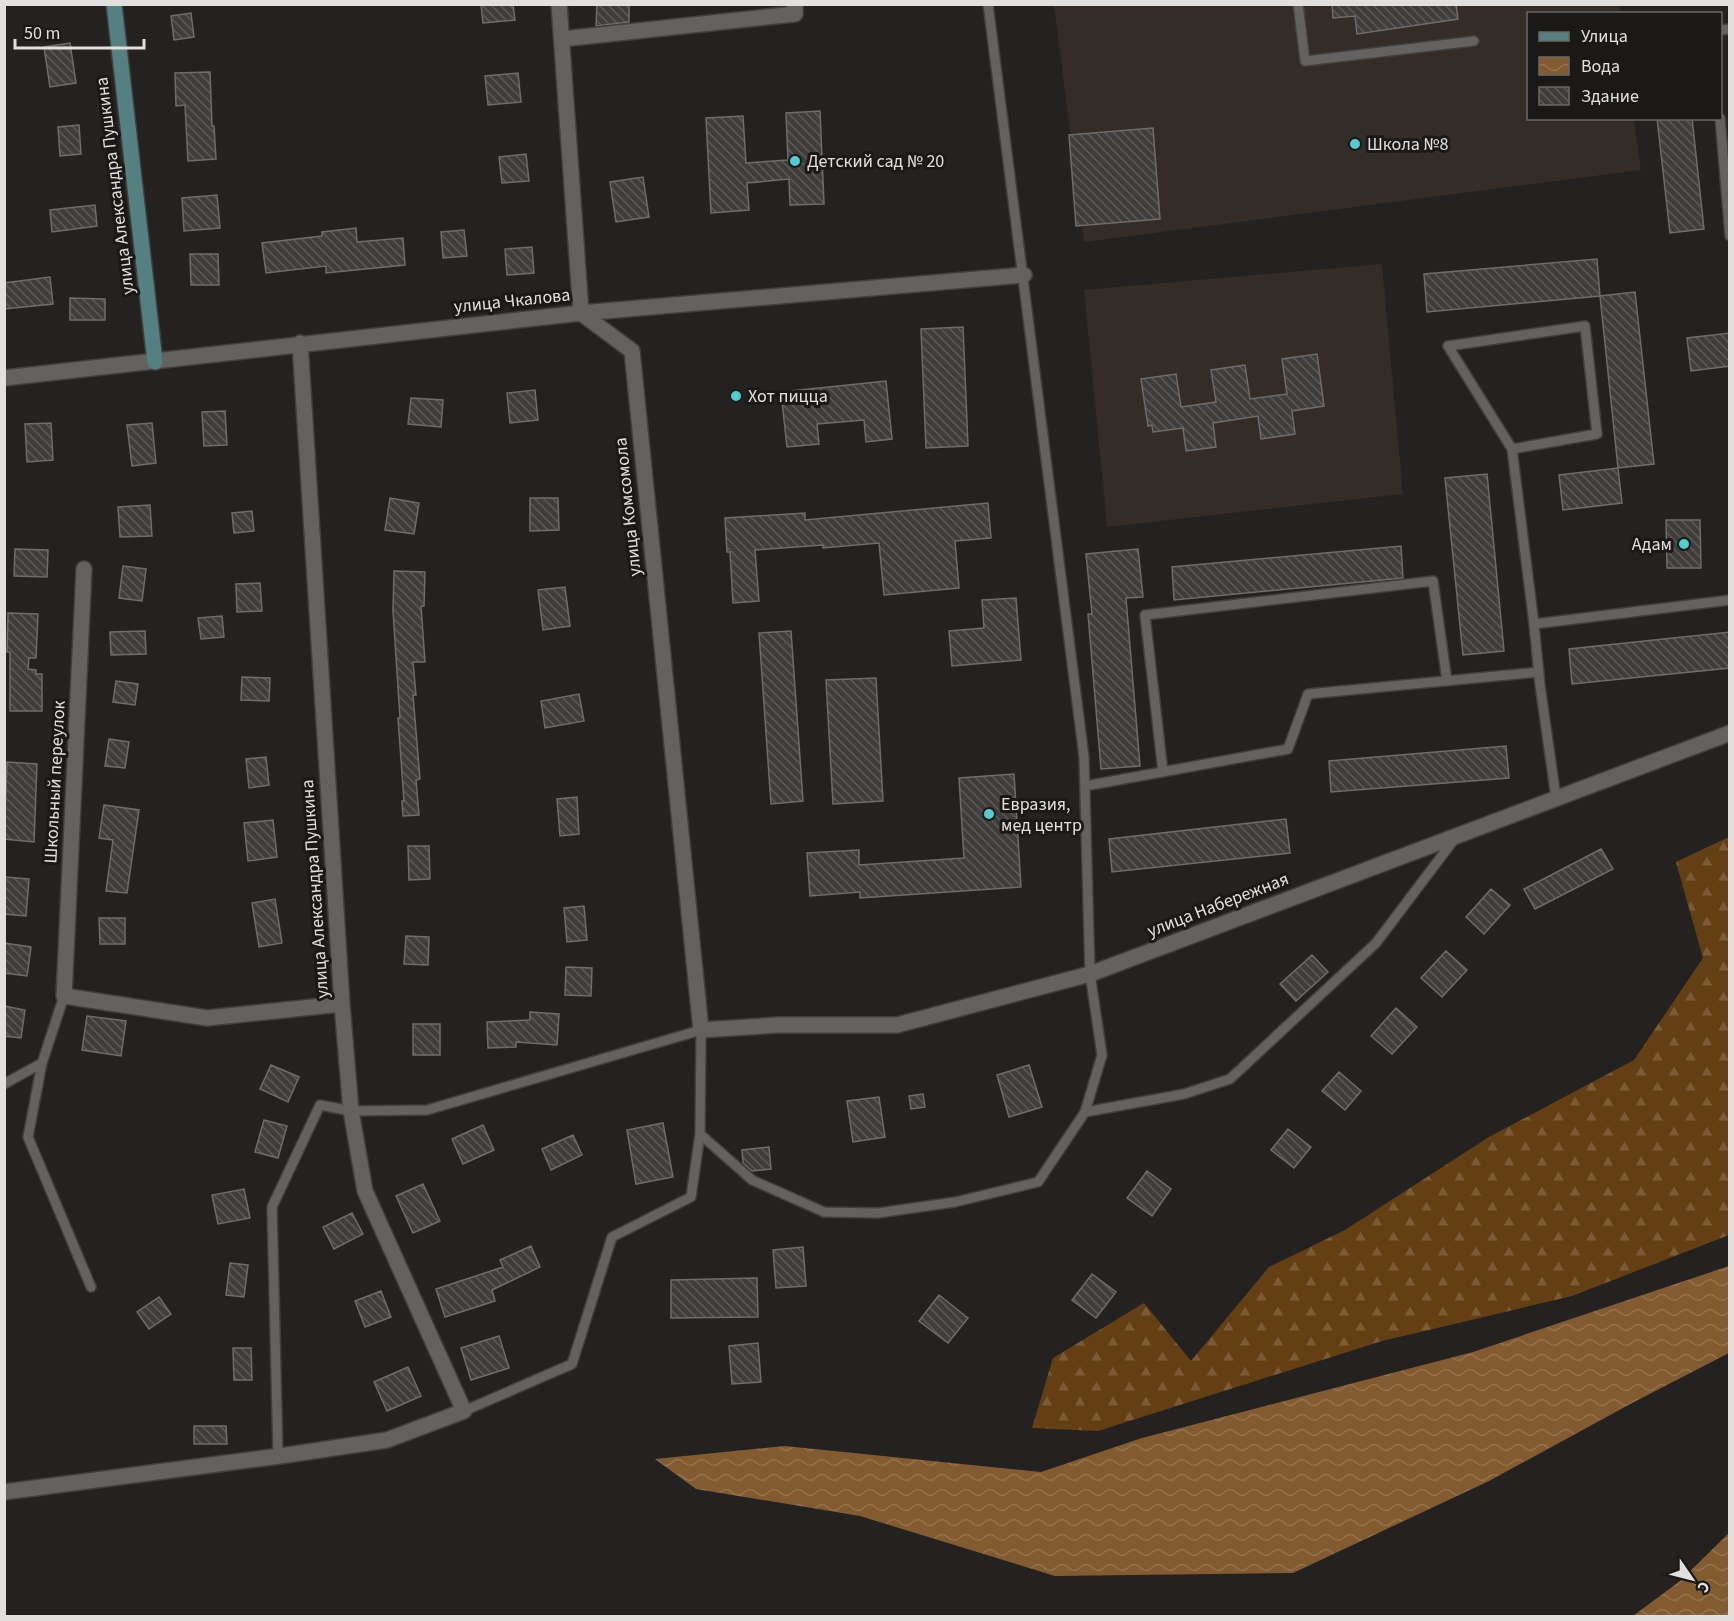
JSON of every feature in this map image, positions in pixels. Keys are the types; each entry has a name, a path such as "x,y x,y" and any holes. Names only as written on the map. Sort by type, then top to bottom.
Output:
{"street":[{"name":"улица Александра Пушкина","path":"114,4 155,362"},
{"path":"559,4 581,313"},
{"path":"562,39 795,14 795,4"},
{"name":"улица Чкалова","path":"4,378 581,313 1024,275"},
{"name":"улица Комсомола","path":"581,313 632,351 700,1030"},
{"name":"улица Александра Пушкина","path":"300,344 342,1004 351,1111 365,1191 464,1410"},
{"name":"Школьный переулок","path":"64,996 84,569"},
{"name":"улица Набережная","path":"700,1030 778,1025 897,1025 1090,974 1730,733"},
{"path":"64,996 207,1018 342,1004"},
{"path":"4,1492 387,1440 464,1410"}],"lane":[{"path":"700,1134 752,1180 824,1212 878,1213 955,1202 1038,1182 1085,1112 1102,1055 1090,974 1083,746 988,4"},
{"path":"1298,4 1305,61 1474,41"},
{"path":"1720,120 1730,236"},
{"path":"1512,449 1597,434 1585,326 1448,346 1512,449 1556,798"},
{"path":"1162,772 1144,615 1433,581 1447,681"},
{"path":"1534,624 1730,600"},
{"path":"1085,786 1288,749 1308,694 1539,672"},
{"path":"1085,1112 1184,1094 1230,1078 1376,943 1457,836"},
{"path":"64,996 42,1063 28,1137 91,1287"},
{"path":"278,1456 272,1207 320,1105 351,1111 427,1110 700,1030 700,1134 691,1197 612,1237 572,1364 464,1410"},
{"path":"4,1084 42,1063"}],"shaded area":[{"name":"Школа №8","path":"1054,5 1619,5 1620,12 1527,12 1527,120 1634,120 1641,170 1084,242"},
{"path":"1382,264 1403,494 1107,527 1084,290"}],"green space":[{"path":"1729,837 1729,1235 1572,1296 1382,1341 1098,1431 1032,1428 1053,1358 1144,1303 1191,1361 1269,1267 1345,1230 1489,1137 1634,1060 1703,958 1676,862"}],"water":[{"path":"1729,1266 1729,1353 1489,1481 1293,1573 1055,1576 860,1516 696,1489 655,1459 785,1446 1041,1472 1142,1438 1473,1352"},
{"path":"1729,1533 1729,1616 1633,1616 1680,1581"}],"building":[{"path":"481,4 513,4 515,20 483,23"},
{"path":"597,4 629,4 629,22 596,26"},
{"path":"1332,4 1456,4 1458,19 1357,34 1355,16 1333,18"},
{"path":"191,13 194,37 174,40 171,16"},
{"path":"70,43 76,83 50,87 44,47"},
{"path":"210,72 216,159 188,161 185,105 176,106 175,73"},
{"path":"518,73 521,102 488,105 485,76"},
{"name":"Детский сад № 20","path":"820,111 824,204 790,205 789,179 747,183 749,210 711,213 706,118 743,116 746,163 788,160 786,113"},
{"path":"1657,120 1692,120 1704,229 1670,233"},
{"path":"79,125 81,154 60,156 58,127"},
{"path":"1153,128 1160,219 1076,226 1069,135"},
{"path":"526,154 529,181 502,183 499,157"},
{"path":"643,177 649,217 616,222 610,182"},
{"path":"217,195 220,228 184,231 182,198"},
{"path":"95,205 97,226 52,232 50,210"},
{"path":"356,228 357,242 403,238 405,265 326,273 326,266 266,273 262,243 322,236 322,232"},
{"path":"464,230 467,256 443,258 441,232"},
{"path":"532,247 534,273 507,275 505,249"},
{"path":"190,254 218,254 219,285 191,285"},
{"path":"1597,259 1600,296 1427,312 1424,274"},
{"path":"50,277 53,304 4,309 4,283"},
{"path":"1635,292 1654,464 1618,468 1600,296"},
{"path":"70,298 105,299 105,320 70,320"},
{"path":"963,327 968,446 926,448 921,329"},
{"path":"1730,333 1730,366 1691,371 1687,338"},
{"path":"1317,354 1324,406 1292,411 1295,434 1261,439 1258,416 1213,423 1216,447 1186,451 1183,428 1153,432 1152,425 1148,426 1141,379 1176,374 1181,407 1216,402 1211,370 1245,365 1250,399 1287,394 1282,359"},
{"path":"886,381 892,439 866,442 864,420 817,424 819,444 787,447 781,392"},
{"path":"535,390 538,420 510,423 507,393"},
{"path":"411,398 443,400 441,427 408,424"},
{"path":"225,411 227,445 204,446 202,412"},
{"path":"51,423 53,460 27,462 25,424"},
{"path":"152,423 156,463 132,466 127,425"},
{"path":"1618,468 1622,503 1563,510 1559,475"},
{"path":"1487,474 1504,651 1463,655 1445,478"},
{"path":"390,498 419,503 414,534 385,530"},
{"path":"530,498 558,498 559,530 530,531"},
{"path":"988,503 991,538 955,541 959,588 884,595 879,543 823,548 823,545 755,550 759,601 733,603 725,518 805,513 805,520"},
{"path":"150,505 152,536 120,537 118,507"},
{"path":"252,511 254,531 234,533 232,513"},
{"name":"Адам","path":"1666,520 1700,520 1701,568 1667,568"},
{"path":"1401,546 1403,578 1174,600 1172,567"},
{"path":"15,549 48,550 47,577 14,576"},
{"path":"1138,549 1143,597 1126,598 1140,766 1101,769 1088,614 1092,614 1086,554"},
{"path":"123,566 146,569 142,601 119,598"},
{"path":"394,571 425,572 424,606 421,606 425,662 413,662 416,695 413,695 420,779 416,780 419,815 403,816 393,611"},
{"path":"260,583 262,611 237,612 236,584"},
{"path":"565,587 570,626 543,630 538,590"},
{"path":"1016,598 1021,660 952,666 949,631 984,628 982,600"},
{"path":"8,613 38,614 36,658 29,658 28,669 36,670 36,674 42,674 42,711 10,711"},
{"path":"222,616 224,637 201,639 198,618"},
{"path":"145,631 146,654 111,655 110,632"},
{"path":"791,631 803,801 771,804 759,633"},
{"path":"1730,632 1730,668 1572,684 1569,649"},
{"path":"242,677 270,678 269,701 241,700"},
{"path":"876,678 883,801 833,804 826,680"},
{"path":"116,681 138,684 135,705 113,702"},
{"path":"579,694 584,721 545,728 541,701"},
{"path":"109,739 129,742 125,768 105,766"},
{"path":"1506,746 1509,778 1331,792 1329,761"},
{"path":"266,757 269,785 249,788 246,759"},
{"path":"7,762 37,764 34,842 4,839"},
{"name":"Евразия, мед центр","path":"1014,774 1021,887 860,898 860,892 810,896 807,853 859,850 859,865 964,858 959,778"},
{"path":"577,797 579,834 560,836 557,799"},
{"path":"104,805 139,810 127,893 106,891 113,840 99,838"},
{"path":"1286,819 1290,853 1112,872 1109,839"},
{"path":"273,820 277,857 248,861 244,823"},
{"path":"408,846 429,846 430,879 409,880"},
{"path":"1601,849 1613,869 1535,909 1524,889"},
{"path":"4,877 29,879 26,916 4,914"},
{"path":"1491,889 1510,905 1484,934 1466,917"},
{"path":"275,899 282,943 259,947 252,903"},
{"path":"584,906 587,940 567,942 564,908"},
{"path":"99,918 125,918 125,944 100,944"},
{"path":"406,936 429,937 428,965 404,964"},
{"path":"4,943 31,947 27,976 4,973"},
{"path":"1446,951 1467,970 1442,997 1421,978"},
{"path":"1312,955 1328,972 1296,1001 1280,984"},
{"path":"566,967 592,968 591,996 565,995"},
{"path":"4,1006 25,1010 21,1038 4,1036"},
{"path":"1396,1008 1417,1027 1392,1054 1371,1036"},
{"path":"530,1012 559,1014 557,1045 516,1042 516,1047 488,1048 487,1022 530,1020"},
{"path":"87,1016 126,1021 121,1056 82,1050"},
{"path":"413,1024 440,1024 440,1055 413,1055"},
{"path":"271,1065 299,1077 288,1102 260,1089"},
{"path":"1029,1065 1042,1107 1009,1117 997,1075"},
{"path":"1339,1072 1361,1091 1345,1110 1322,1091"},
{"path":"923,1094 925,1107 911,1109 909,1096"},
{"path":"879,1097 885,1137 853,1142 847,1101"},
{"path":"264,1120 287,1126 278,1158 255,1152"},
{"path":"663,1123 673,1177 636,1184 627,1130"},
{"path":"483,1125 494,1150 463,1164 452,1139"},
{"path":"1288,1129 1311,1147 1294,1168 1271,1150"},
{"path":"573,1135 582,1155 551,1170 542,1149"},
{"path":"769,1147 771,1169 752,1171 743,1163 742,1150"},
{"path":"1147,1171 1171,1189 1152,1216 1127,1198"},
{"path":"423,1184 440,1221 413,1233 396,1196"},
{"path":"244,1189 250,1218 218,1224 212,1195"},
{"path":"352,1213 363,1234 334,1249 323,1227"},
{"path":"531,1246 540,1267 492,1290 495,1301 445,1317 436,1289 503,1267 500,1260"},
{"path":"803,1247 806,1286 776,1288 773,1250"},
{"path":"230,1263 248,1265 244,1297 226,1295"},
{"path":"1092,1274 1116,1292 1096,1318 1072,1300"},
{"path":"757,1278 758,1317 671,1318 671,1280"},
{"path":"381,1291 391,1317 365,1327 355,1301"},
{"path":"939,1295 968,1318 948,1343 919,1321"},
{"path":"159,1297 171,1314 149,1329 137,1312"},
{"path":"499,1336 509,1368 471,1380 461,1348"},
{"path":"758,1343 761,1382 732,1384 729,1346"},
{"path":"233,1348 251,1348 252,1380 234,1380"},
{"path":"408,1367 421,1396 387,1411 374,1382"},
{"path":"194,1426 226,1426 227,1444 194,1444"}],"place":[{"name":"Школа №8","path":"1355,144"},
{"name":"Детский сад № 20","path":"795,161"},
{"name":"Хот пицца","path":"736,396"},
{"name":"Адам","path":"1684,544"},
{"name":"Евразия, мед центр","path":"989,814"}]}
